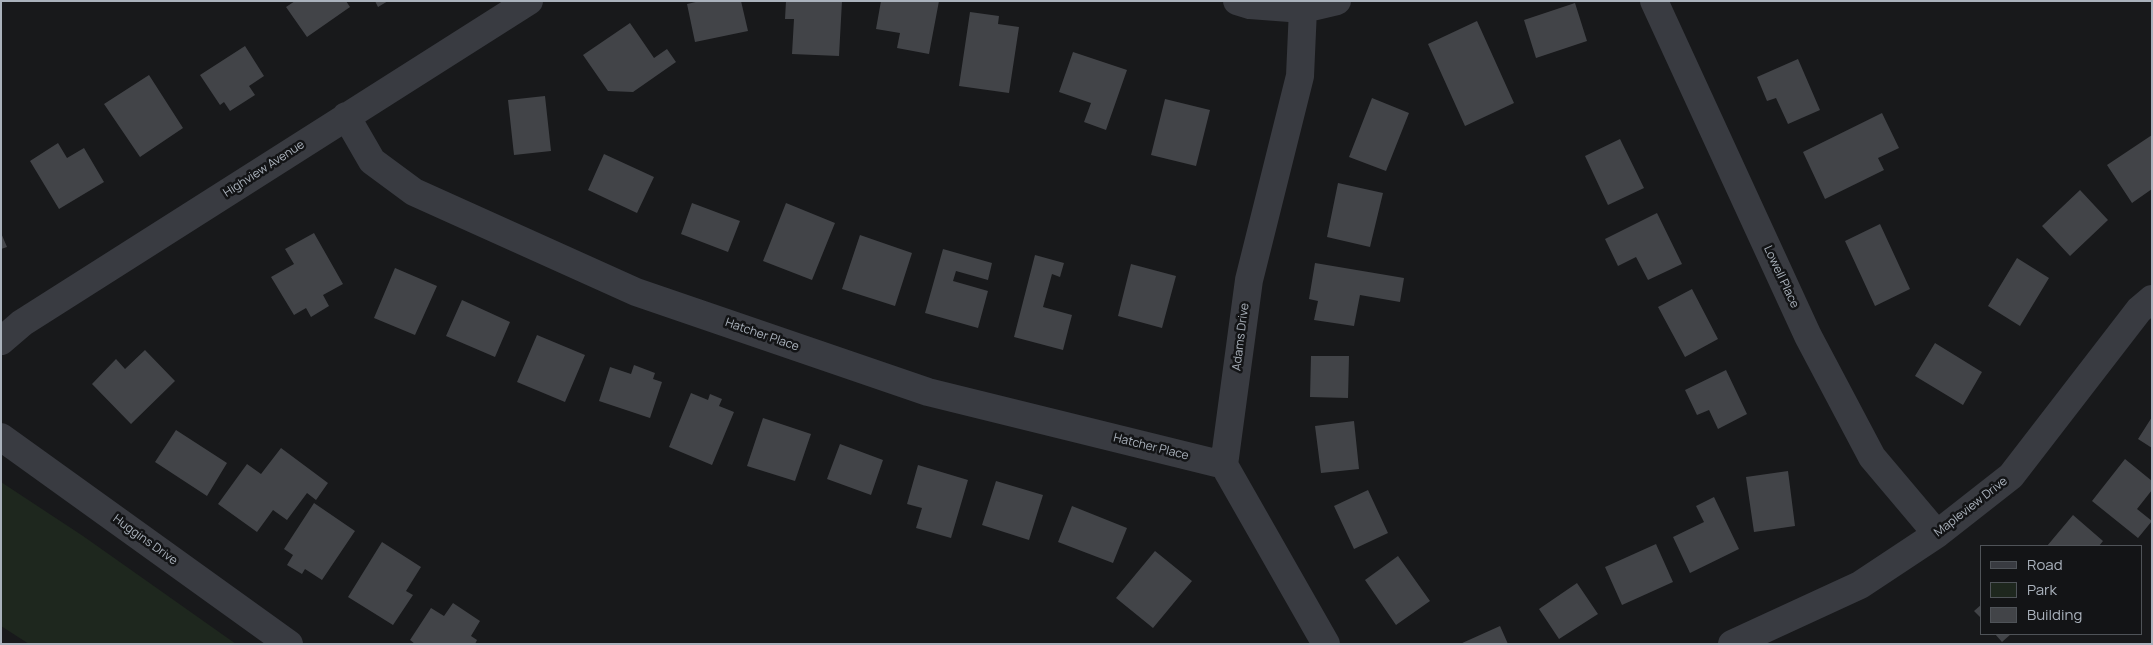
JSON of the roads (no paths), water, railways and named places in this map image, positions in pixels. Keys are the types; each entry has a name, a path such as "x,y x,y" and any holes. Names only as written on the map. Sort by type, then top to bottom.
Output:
{"street":[{"name":"Highview Avenue","path":"1,341 22,323 529,1"},
{"path":"1237,1 1250,5 1303,9 1337,1"},
{"name":"Lowell Place","path":"1654,1 1808,336 1872,457 1937,534"},
{"name":"Adams Drive","path":"1224,465 1249,280 1300,76 1303,9"},
{"name":"Hatcher Place","path":"346,116 372,161 414,192 636,292 928,392 1224,465"},
{"name":"Mapleview Drive","path":"1732,644 1860,585 1937,534 2011,476 2139,310 2152,298"},
{"name":"Huggins Drive","path":"1,437 289,644"},
{"path":"1224,465 1326,644"}]}
